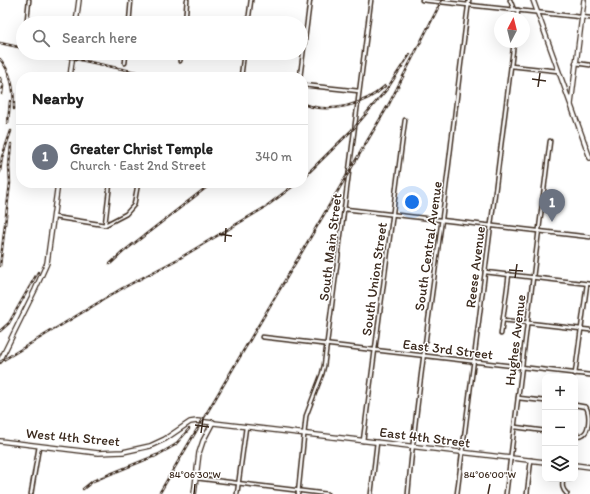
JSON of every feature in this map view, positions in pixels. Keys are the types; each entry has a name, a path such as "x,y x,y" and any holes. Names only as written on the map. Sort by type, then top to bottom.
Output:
{"street":[{"path":"27,16 29,0"},
{"path":"77,16 79,0"},
{"path":"130,16 132,0"},
{"path":"185,16 187,0"},
{"path":"249,16 251,0"},
{"path":"308,16 310,0"},
{"name":"South Main Street","path":"298,492 306,416 322,374 327,345 371,0"},
{"path":"422,0 590,18"},
{"name":"South Central Avenue","path":"408,494 412,446 423,356 442,220 469,0"},
{"path":"510,0 516,10"},
{"path":"533,0 590,158"},
{"path":"571,107 575,63 584,0"},
{"name":"Reese Avenue","path":"457,494 513,48"},
{"path":"71,72 72,60"},
{"path":"242,72 243,60"},
{"path":"301,72 302,60"},
{"path":"575,63 590,65"},
{"path":"510,66 558,71"},
{"path":"308,86 359,91"},
{"name":"South Union Street","path":"363,441 405,120"},
{"name":"Hughes Avenue","path":"506,494 550,141"},
{"path":"0,361 47,263 57,188"},
{"path":"105,224 109,188"},
{"path":"54,217 105,224 126,214 130,210 135,203 137,188"},
{"path":"345,209 590,237"},
{"path":"485,272 588,284 575,374"},
{"path":"501,334 509,274"},
{"path":"503,320 590,330"},
{"name":"East 3rd Street","path":"262,336 575,374"},
{"name":"East 3rd Street","path":"578,374 590,375"},
{"path":"518,398 542,401"},
{"path":"578,406 586,407 589,411 590,421 584,434 578,436"},
{"name":"West 4th Street","path":"0,441 98,453 123,452 138,450 166,439 193,421 213,422 303,434"},
{"path":"194,494 198,457 201,445 213,422"},
{"path":"237,494 246,426"},
{"path":"514,428 542,431"},
{"name":"East 4th Street","path":"303,434 542,462"},
{"path":"371,494 377,442"},
{"path":"31,494 39,446"},
{"path":"526,494 531,460"},
{"path":"578,465 590,467"},
{"path":"196,478 298,492 328,494"},
{"path":"563,482 563,491 567,494"}],"railway":[{"path":"159,494 389,104 442,0"},
{"path":"0,43 16,46"},
{"path":"308,173 354,128 387,89 410,54"},
{"path":"0,59 4,64 12,82 14,109"},
{"path":"80,60 136,72"},
{"path":"0,78 3,86 2,94"},
{"path":"308,106 324,108 347,106 368,98 385,86"},
{"path":"8,123 10,101"},
{"path":"0,172 2,157 11,131"},
{"path":"0,266 10,183 9,166 11,144"},
{"path":"110,264 123,252 206,188"},
{"path":"0,362 121,289 180,258 264,208 290,188"},
{"path":"0,331 9,323 38,272"},
{"path":"154,457 175,445 189,429"},
{"path":"83,489 93,481 157,455"}],"place":[{"name":"Greater Christ Temple","path":"552,222"}]}
